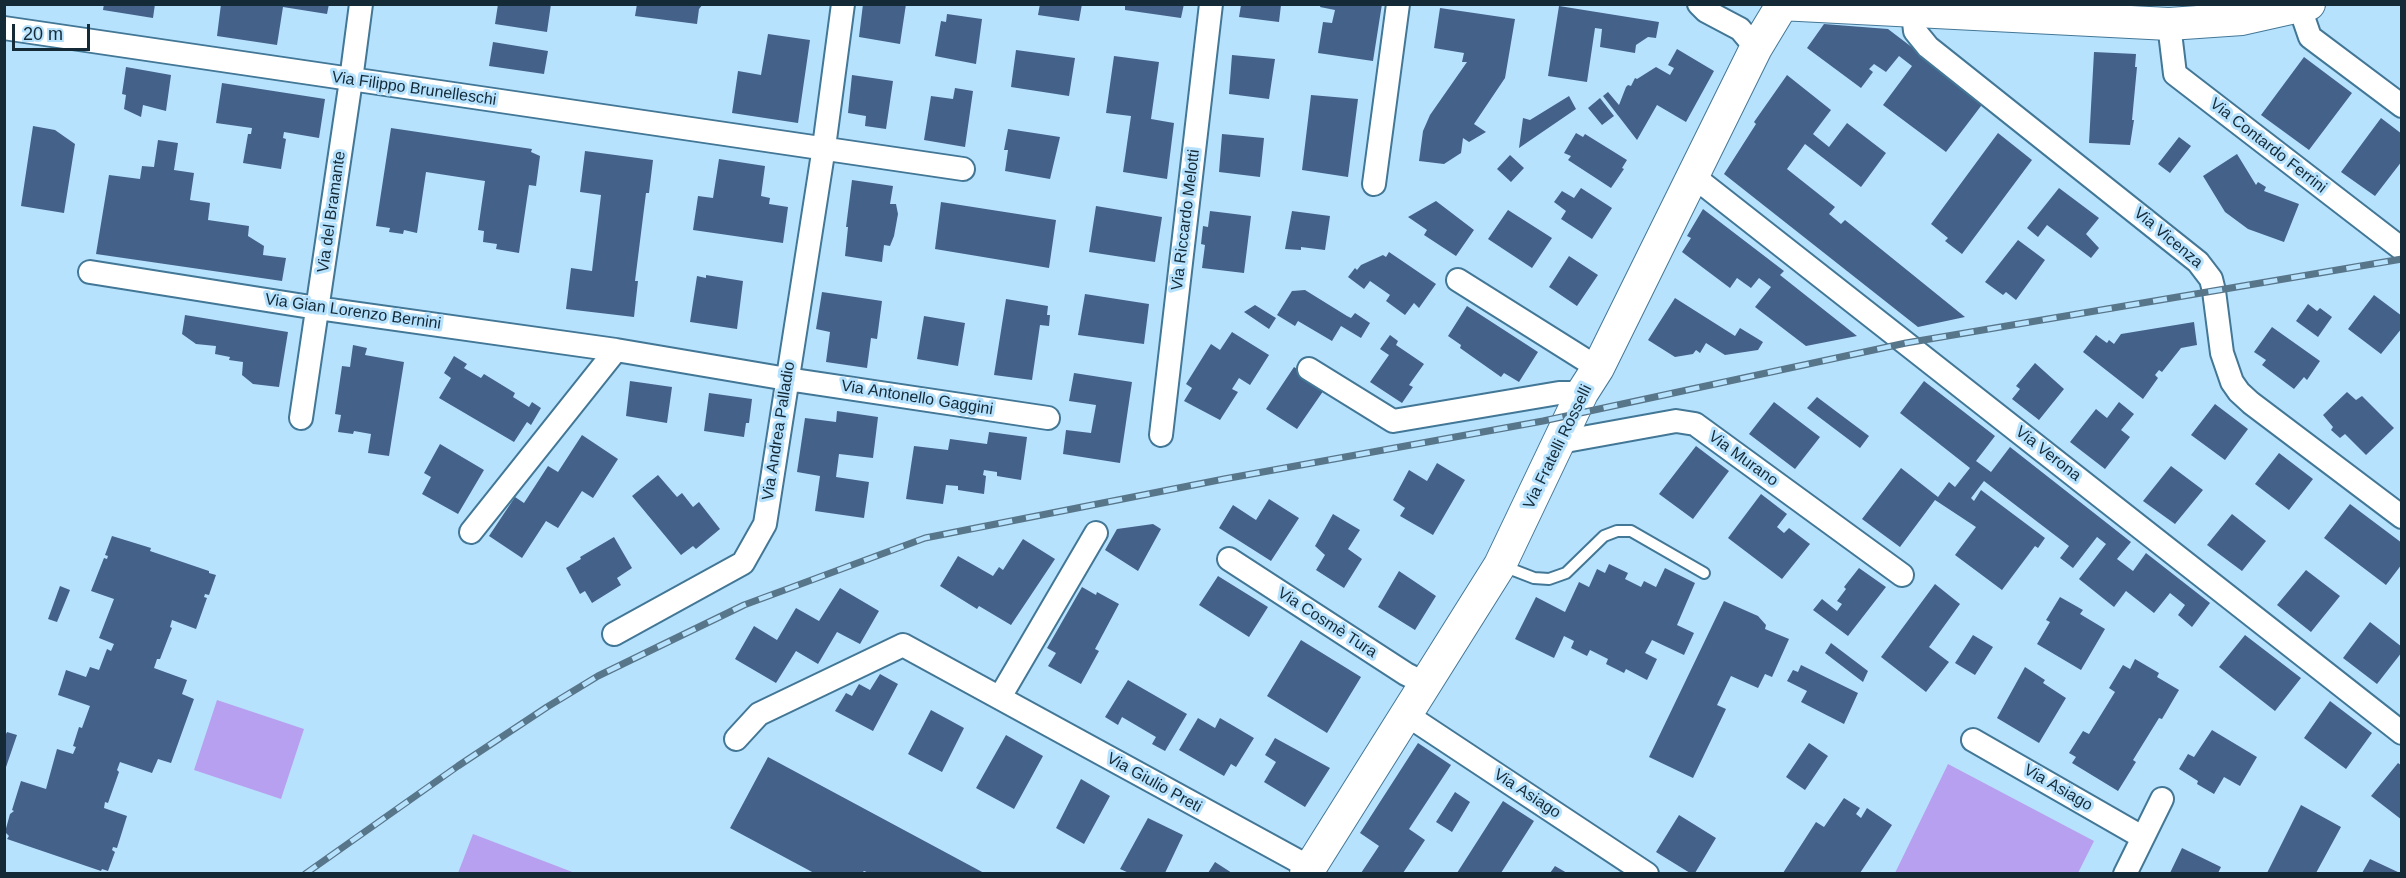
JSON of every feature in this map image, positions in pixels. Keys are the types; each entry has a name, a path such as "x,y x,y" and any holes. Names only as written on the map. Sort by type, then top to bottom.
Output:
{"street":[{"name":"Via del Bramante","path":"300,418 318,308 360,4"},
{"name":"Via Andrea Palladio","path":"614,634 742,563 765,524 824,147 843,4"},
{"name":"Via Riccardo Melotti","path":"1161,435 1211,4"},
{"path":"1374,184 1398,4"},
{"path":"1699,4 1706,11 1740,29 1756,48"},
{"path":"1782,5 1913,13 2169,14 2242,20 2302,6 2310,37 2402,106"},
{"name":"Via Fratelli Rosselli","path":"1307,870 1407,716 1500,565 1756,48 1782,5"},
{"name":"Via Vicenza","path":"1913,13 1915,31 1929,47 2198,262 2211,279 2222,353 2232,382 2239,392 2402,517"},
{"name":"Via Contardo Ferrini","path":"2169,14 2175,74 2402,249"},
{"name":"Via Filippo Brunelleschi","path":"4,28 824,147"},
{"path":"824,147 963,169"},
{"name":"Via Verona","path":"1693,176 2402,733"},
{"name":"Via Gian Lorenzo Bernini","path":"90,272 318,308 616,350 787,379"},
{"path":"1458,280 1590,381"},
{"path":"471,532 616,350"},
{"path":"1309,369 1393,421 1559,393 1590,381"},
{"name":"Via Antonello Gaggini","path":"787,379 1048,418"},
{"name":"Via Murano","path":"1560,442 1676,421 1695,424 1902,575"},
{"path":"1000,697 1096,533"},
{"name":"Via Cosmè Tura","path":"1229,559 1406,674 1426,684"},
{"name":"Via Giulio Preti","path":"736,739 759,714 903,645 1307,870"},
{"name":"Via Asiago","path":"1407,716 1647,873"},
{"name":"Via Asiago","path":"1973,740 2142,837"},
{"path":"2124,873 2162,799"}],"lane":[{"path":"1500,565 1534,578 1549,579 1566,573 1604,536 1617,531 1631,531 1704,573"}],"shaded area":[{"path":"217,700 304,729 281,799 194,770"},
{"path":"1948,764 2094,841 2078,873 1895,873"},
{"path":"473,834 575,873 458,873"}],"building":[{"path":"104,4 155,4 153,18 103,10"},
{"path":"221,4 329,4 327,14 283,7 277,45 217,36"},
{"path":"498,4 551,4 547,32 495,24"},
{"path":"637,4 703,4 699,9 697,24 635,16"},
{"path":"863,4 906,4 900,44 859,37"},
{"path":"1040,4 1082,4 1079,21 1038,15"},
{"path":"1125,4 1184,4 1181,18 1125,10"},
{"path":"1321,4 1382,4 1373,61 1318,53 1323,22 1332,23 1335,10 1320,7"},
{"path":"1241,5 1281,5 1279,22 1239,17"},
{"path":"1559,6 1659,22 1656,38 1648,37 1636,45 1635,53 1600,47 1602,29 1595,28 1587,82 1548,76"},
{"path":"1440,8 1515,19 1505,78 1474,124 1486,132 1469,142 1463,138 1461,153 1444,164 1419,161 1423,131 1430,115 1467,62 1462,62 1464,53 1434,48"},
{"path":"947,14 982,19 976,64 935,56 941,21 946,22"},
{"path":"1824,24 1888,29 1984,102 1946,152 1883,105 1912,66 1899,56 1886,72 1874,64 1869,69 1873,72 1861,88 1807,48"},
{"path":"768,34 810,40 798,123 732,113 738,71 761,75"},
{"path":"493,42 548,51 544,74 489,66"},
{"path":"1677,49 1714,71 1686,122 1657,105 1637,140 1603,96 1608,92 1619,105 1626,87 1631,86 1635,78 1637,79 1656,67 1670,75 1674,68 1668,65"},
{"path":"1016,50 1075,58 1069,96 1011,87"},
{"path":"2094,52 2136,54 2132,120 2134,120 2130,145 2089,143"},
{"path":"1232,55 1275,59 1269,99 1229,94"},
{"path":"1114,56 1159,62 1151,119 1174,123 1167,179 1123,172 1131,116 1106,113"},
{"path":"2304,57 2352,93 2309,150 2261,115"},
{"path":"126,67 171,75 166,111 143,105 141,117 124,109 126,95 122,94"},
{"path":"852,75 893,81 886,129 865,126 866,116 848,113"},
{"path":"1787,75 1831,110 1813,134 1829,147 1847,123 1886,153 1861,187 1805,144 1787,169 1835,207 1829,214 1841,224 1845,220 1965,317 1918,327 1724,174 1756,124 1754,122"},
{"path":"222,83 325,99 319,138 284,132 283,138 286,139 281,169 243,163 248,134 251,134 252,128 216,123"},
{"path":"955,88 973,91 965,147 924,140 931,96 953,99"},
{"path":"1311,95 1358,99 1348,177 1302,170"},
{"path":"1569,96 1576,109 1519,148 1523,118 1530,120"},
{"path":"1600,98 1614,116 1602,125 1588,108"},
{"path":"2381,118 2402,134 2402,161 2375,196 2341,172"},
{"path":"33,126 55,130 75,144 64,213 21,206"},
{"path":"391,128 532,149 531,152 540,156 536,186 529,185 519,253 496,249 497,244 483,242 484,231 478,230 485,181 426,172 417,233 404,230 403,234 389,232 390,228 376,226"},
{"path":"1008,129 1060,137 1050,179 1005,171 1008,150 1004,150"},
{"path":"1576,133 1583,137 1585,134 1627,160 1622,168 1624,169 1611,188 1568,160 1571,156 1564,153"},
{"path":"1998,133 2032,160 1962,254 1945,241 1948,238 1931,224"},
{"path":"1222,134 1264,138 1260,177 1219,172"},
{"path":"2179,137 2191,146 2170,173 2158,164"},
{"path":"158,140 178,143 174,170 194,173 190,200 210,203 208,220 249,226 248,236 264,246 263,255 286,258 282,281 96,254 109,175 140,179 142,166 154,167"},
{"path":"585,151 653,160 649,193 646,193 635,281 638,281 634,317 566,309 571,268 592,271 601,195 580,192"},
{"path":"2237,154 2256,185 2258,182 2266,187 2264,191 2299,204 2284,242 2248,229 2225,212 2203,176"},
{"path":"1510,155 1524,168 1511,182 1497,169"},
{"path":"719,159 765,166 761,196 770,198 769,204 788,207 783,243 693,230 698,196 713,198"},
{"path":"852,180 893,186 890,204 896,204 898,214 890,246 884,245 882,262 845,256"},
{"path":"1581,188 1612,208 1592,239 1561,219 1566,211 1554,202 1562,191 1574,198"},
{"path":"2059,188 2099,218 2086,234 2099,248 2091,258 2047,225 2038,237 2027,228"},
{"path":"1436,201 1474,230 1456,256 1424,235 1427,230 1408,217"},
{"path":"941,202 1056,220 1049,268 935,249"},
{"path":"1096,206 1162,217 1155,262 1089,252"},
{"path":"1703,209 1784,271 1780,275 1857,336 1806,346 1755,307 1771,287 1759,278 1751,288 1737,278 1730,288 1682,252 1691,238 1687,236"},
{"path":"1508,210 1552,238 1532,268 1488,239"},
{"path":"1210,211 1251,216 1244,273 1202,268 1205,245 1201,244 1203,226 1208,227"},
{"path":"1292,211 1330,216 1325,250 1301,247 1301,250 1285,249"},
{"path":"2018,240 2045,260 2016,300 2006,292 2003,295 1985,282"},
{"path":"1389,252 1436,284 1419,308 1414,303 1405,315 1386,301 1390,295 1370,281 1364,289 1348,277 1355,268 1357,270 1361,265 1383,255 1386,257"},
{"path":"1569,256 1598,275 1577,306 1549,287"},
{"path":"706,275 743,281 737,329 690,322 697,276 706,278"},
{"path":"1305,290 1347,316 1351,318 1355,313 1370,323 1361,338 1341,326 1332,341 1298,321 1295,326 1277,315 1292,291"},
{"path":"822,292 882,301 877,339 871,338 867,368 826,362 830,332 816,329"},
{"path":"1085,294 1149,304 1144,344 1078,335"},
{"path":"2374,295 2402,316 2402,328 2381,354 2348,329"},
{"path":"1675,298 1735,336 1740,328 1763,342 1758,350 1725,355 1706,343 1700,353 1696,350 1693,354 1675,357 1648,340"},
{"path":"1006,299 1048,306 1049,326 1040,325 1032,380 994,375"},
{"path":"2308,304 2317,311 2320,308 2332,317 2318,337 2296,321"},
{"path":"1255,305 1276,318 1269,329 1244,312"},
{"path":"1467,306 1538,352 1519,382 1504,373 1501,377 1460,348 1461,345 1448,336"},
{"path":"185,315 288,332 279,387 253,384 242,375 243,362 229,360 230,357 215,354 216,346 196,344 182,334"},
{"path":"924,316 965,323 958,366 917,359"},
{"path":"2194,322 2197,345 2181,348 2162,372 2159,370 2155,375 2158,378 2143,399 2083,352 2096,335 2107,343 2109,340 2114,344 2121,334"},
{"path":"2272,327 2320,361 2307,380 2304,377 2294,389 2262,365 2266,360 2254,352"},
{"path":"1232,332 1269,355 1250,385 1239,378 1232,389 1238,392 1220,420 1184,401 1192,388 1186,384 1211,344 1220,350"},
{"path":"1390,335 1398,341 1396,345 1424,364 1409,385 1413,387 1402,403 1370,382 1389,355 1380,349"},
{"path":"353,345 367,348 365,355 404,362 389,456 368,453 371,434 354,431 353,434 338,432 341,415 335,414 342,366 350,367"},
{"path":"454,356 467,364 464,368 481,378 484,374 515,393 513,397 529,407 532,402 541,408 531,425 527,422 514,442 439,398 451,378 444,373"},
{"path":"2035,363 2064,389 2039,420 2012,399 2020,389 2016,386"},
{"path":"1294,367 1326,387 1297,429 1266,409"},
{"path":"1074,373 1132,382 1120,463 1063,454 1066,430 1091,433 1096,405 1069,401"},
{"path":"630,381 672,387 667,423 626,416"},
{"path":"1924,381 1995,436 1976,461 1991,472 2010,447 2131,542 2117,559 2133,571 2146,553 2210,603 2192,627 2178,615 2185,605 2170,593 2154,613 2126,591 2114,607 2079,579 2106,544 2097,537 2073,568 2060,558 2069,546 1984,481 1971,498 1974,501 1981,490 2045,538 2038,548 2035,546 2002,590 1955,555 1976,527 1935,500 1900,547 1862,519 1901,468 1938,497 1949,482 1955,487 1970,468 1900,413"},
{"path":"2347,392 2356,400 2362,396 2394,428 2366,455 2345,434 2340,438 2331,430 2333,427 2323,415"},
{"path":"709,393 752,399 749,423 746,423 744,437 704,431"},
{"path":"1817,397 1869,436 1860,448 1807,408"},
{"path":"1774,402 1820,437 1795,469 1749,434"},
{"path":"2119,402 2134,414 2121,430 2130,437 2105,469 2070,442 2096,409 2107,418"},
{"path":"2215,404 2248,429 2225,460 2191,435"},
{"path":"837,411 878,417 873,458 839,454 836,477 869,482 864,518 815,511 820,476 797,472 805,418 836,422"},
{"path":"989,432 1027,437 1021,480 997,476 997,472 984,470 983,475 986,476 984,494 958,490 958,486 946,485 943,504 906,499 914,446 948,450 950,439 987,444"},
{"path":"582,435 618,459 593,498 582,491 558,528 546,521 522,558 489,536 515,497 524,503 548,466 558,472"},
{"path":"440,444 484,470 458,514 422,494 431,477 424,473"},
{"path":"1696,446 1729,471 1693,519 1659,494"},
{"path":"2279,453 2313,479 2289,510 2255,484"},
{"path":"1437,463 1465,480 1433,535 1400,516 1405,508 1393,500 1409,470 1427,481"},
{"path":"2171,466 2203,490 2175,524 2143,501"},
{"path":"658,475 677,497 682,493 693,507 699,502 720,529 696,549 693,546 681,555 632,496"},
{"path":"1761,494 1787,514 1777,527 1784,533 1789,528 1810,544 1782,579 1728,538"},
{"path":"1269,499 1299,518 1271,561 1219,528 1233,505 1256,520"},
{"path":"2350,504 2402,543 2402,564 2386,585 2324,538"},
{"path":"1333,514 1360,530 1348,549 1362,559 1344,588 1316,570 1325,555 1315,546"},
{"path":"2232,514 2266,541 2242,571 2207,545"},
{"path":"1153,524 1161,529 1138,571 1105,550 1117,529"},
{"path":"112,536 151,548 150,551 216,575 209,595 205,594 204,597 207,598 196,629 172,620 170,627 172,628 154,668 187,680 182,694 194,699 171,763 158,759 152,773 120,762 117,770 119,772 104,808 127,816 117,848 113,847 112,850 115,852 108,871 102,869 101,871 7,839 9,836 5,832 10,814 14,811 12,810 21,781 46,789 57,749 73,754 76,747 73,746 79,727 82,728 90,706 58,695 66,670 86,677 90,667 99,670 107,649 111,651 114,644 99,638 114,599 91,591 104,558 107,559 108,556 105,555"},
{"path":"614,537 632,568 617,578 621,585 592,603 585,591 580,594 566,568"},
{"path":"1023,539 1055,559 1011,625 979,606 977,609 940,586 958,556 993,576 999,567 1003,570"},
{"path":"1609,564 1628,573 1625,579 1641,587 1644,581 1656,587 1665,568 1695,583 1677,625 1694,633 1684,655 1652,640 1645,653 1657,659 1647,680 1626,669 1624,673 1606,664 1608,659 1590,650 1587,656 1571,648 1574,641 1564,636 1554,658 1515,639 1536,597 1565,612 1579,582 1589,587 1597,569 1605,573"},
{"path":"1859,568 1886,587 1848,636 1813,610 1822,599 1837,611 1842,604 1837,601 1846,589 1844,587"},
{"path":"2306,570 2340,596 2311,632 2277,605"},
{"path":"1399,571 1436,596 1415,630 1378,607"},
{"path":"1218,576 1268,607 1249,637 1199,605"},
{"path":"1935,584 1960,604 1929,647 1949,662 1926,692 1881,657"},
{"path":"60,586 70,590 57,622 48,619"},
{"path":"1082,587 1119,604 1095,649 1099,651 1081,684 1048,666 1056,653 1047,648"},
{"path":"840,588 879,611 860,644 837,632 818,664 796,651 776,683 735,659 754,626 777,640 796,608 819,621"},
{"path":"2060,597 2083,610 2080,614 2105,629 2081,670 2037,644 2050,622 2046,620"},
{"path":"1724,601 1758,616 1766,625 1765,629 1789,639 1772,677 1765,674 1758,688 1731,676 1717,705 1726,709 1693,778 1649,757"},
{"path":"2370,622 2402,647 2402,652 2377,684 2343,658"},
{"path":"1973,635 1993,647 1975,675 1955,663"},
{"path":"2245,635 2301,678 2275,711 2219,667"},
{"path":"1301,640 1361,677 1327,733 1267,696"},
{"path":"1831,643 1868,671 1863,682 1825,653"},
{"path":"2135,659 2159,673 2157,677 2179,690 2133,760 2136,762 2118,791 2072,763 2076,757 2069,753 2083,731 2089,734 2115,692 2109,688 2123,665 2130,669"},
{"path":"1801,665 1858,693 1844,724 1801,702 1807,691 1787,681 1793,670 1798,672"},
{"path":"2025,667 2045,680 2043,683 2066,698 2039,743 1997,718"},
{"path":"880,674 898,684 873,731 835,711 846,693 852,696 859,684 870,690"},
{"path":"1128,680 1187,714 1165,751 1152,744 1156,737 1122,717 1118,725 1105,717"},
{"path":"2330,701 2372,733 2346,769 2304,738"},
{"path":"931,710 964,728 942,772 908,754"},
{"path":"1198,718 1215,728 1220,718 1254,738 1236,767 1231,764 1224,776 1179,750"},
{"path":"2212,730 2257,757 2240,786 2224,777 2214,794 2179,769 2188,754 2194,757"},
{"path":"7,732 17,735 5,770 4,738"},
{"path":"1006,735 1043,756 1014,809 976,788"},
{"path":"1275,738 1330,768 1305,807 1264,782 1276,762 1265,755"},
{"path":"1418,743 1451,765 1409,829 1425,840 1403,873 1361,873 1379,846 1360,833"},
{"path":"1809,743 1828,756 1805,790 1786,777"},
{"path":"768,757 984,873 869,873 864,871 862,873 814,873 730,828"},
{"path":"2398,763 2402,766 2402,820 2371,796"},
{"path":"1081,779 1110,796 1084,844 1056,828"},
{"path":"1455,792 1470,802 1452,832 1436,822"},
{"path":"1844,798 1860,808 1856,814 1861,818 1867,808 1892,825 1860,873 1783,873 1816,822 1824,827"},
{"path":"1503,801 1534,821 1501,873 1457,873"},
{"path":"2301,805 2341,827 2316,873 2267,873"},
{"path":"1679,815 1716,838 1695,873 1690,873 1656,852"},
{"path":"1148,818 1183,835 1165,873 1129,873 1120,869"},
{"path":"2182,848 2221,867 2218,873 2170,873"},
{"path":"2370,859 2400,873 2362,873"},
{"path":"1215,862 1232,873 1208,873"},
{"path":"1555,866 1567,873 1550,873"}],"railway":[{"path":"305,874 458,766 598,676 744,605 925,538 1224,479 1543,421 1906,343 2402,259"}]}
